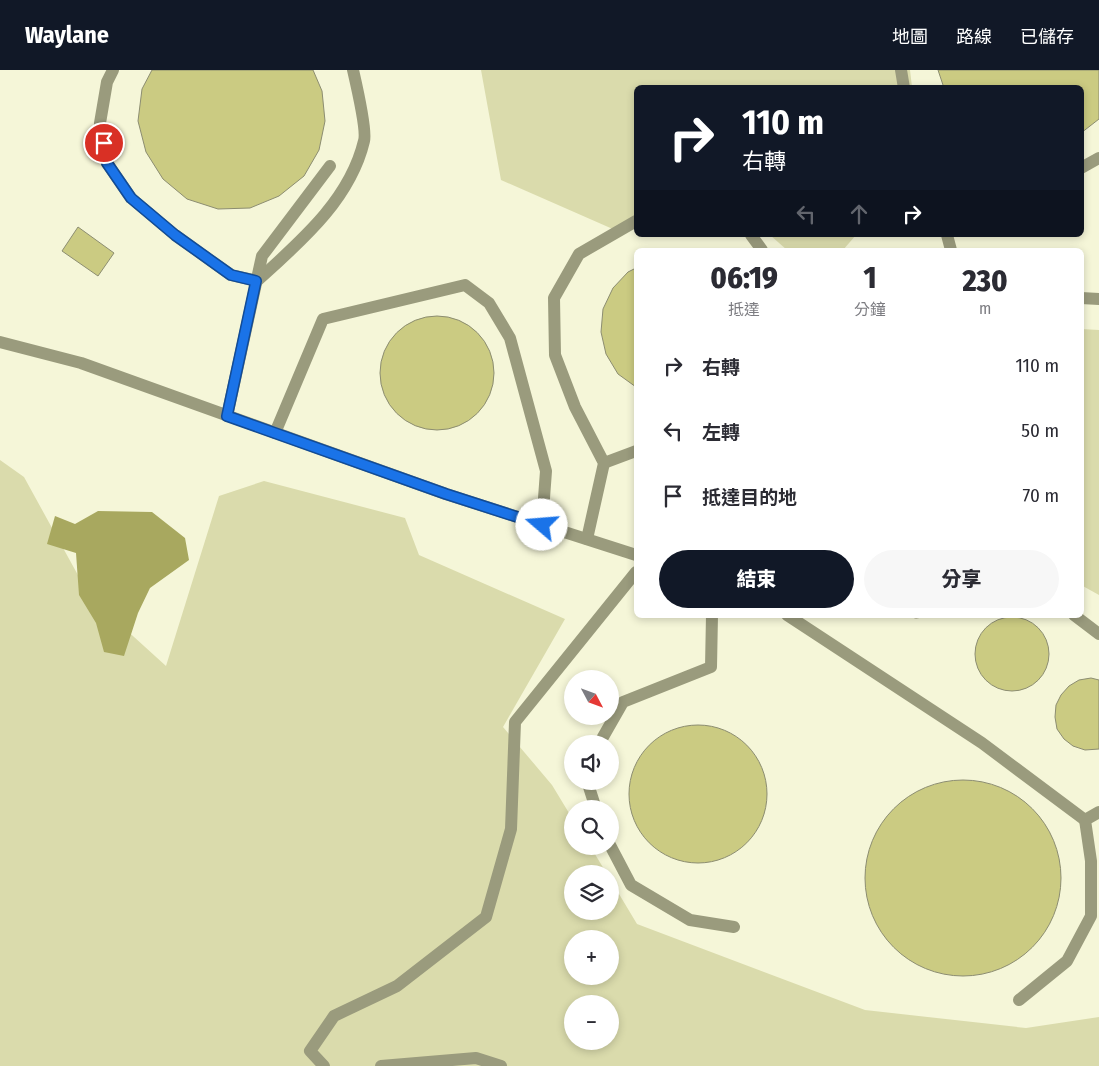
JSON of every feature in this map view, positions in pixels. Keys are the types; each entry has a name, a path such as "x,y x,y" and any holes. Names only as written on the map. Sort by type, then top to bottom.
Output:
{"lane":[{"path":"113,70 107,82 100,123 107,163 131,198 175,235 231,275 256,281"},
{"path":"256,281 300,242 344,190 365,140 353,70"},
{"path":"901,70 904,85"},
{"path":"1084,166 1099,158"},
{"path":"227,416 262,256 330,166"},
{"path":"587,539 604,463 575,407 555,354 554,298 579,254 634,222"},
{"path":"752,237 761,248"},
{"path":"275,433 323,319 465,286 489,303 510,338 546,471 542,525"},
{"path":"1084,298 1099,299"},
{"path":"0,342 81,363 446,494 634,554"},
{"path":"604,463 634,452"},
{"path":"324,1066 310,1051 334,1016 397,986 486,917 511,829 515,722 634,574"},
{"path":"604,735 622,702 711,667 712,618"},
{"path":"792,618 982,744 1084,820 1091,861 1091,916 1067,961 1019,1000"},
{"path":"1078,618 1099,634"},
{"path":"1084,820 1099,812"},
{"path":"615,855 631,885 690,920 734,927"},
{"path":"382,1066 476,1058 501,1066"}],"green space":[{"path":"481,70 910,70 912,85 634,85 634,222 615,230 501,180"},
{"path":"772,237 854,237 845,248 785,248"},
{"path":"1084,329 1099,330 1099,595 1084,587"},
{"path":"0,460 24,477 90,597 166,666 219,496 264,481 405,518 419,555 565,619 503,727 552,785 564,805 564,855 595,855 602,865 564,865 564,920 619,920 619,894 637,924 865,1010 1026,1028 1099,1017 1099,1066 0,1066"}],"shaded area":[{"path":"98,511 152,512 185,538 189,560 150,588 138,613 124,656 104,652 96,623 79,595 76,553 47,544 55,516 75,524"}],"building":[{"path":"152,70 313,70 322,91 325,121 319,150 304,176 279,196 250,208 218,209 187,199 163,179 146,152 138,121 142,89"},
{"path":"938,70 1099,70 1099,119 1084,131 1084,85 943,85"},
{"path":"78,227 114,253 98,276 62,251"},
{"path":"634,269 634,386 618,374 606,354 601,332 603,309 613,288 628,272"},
{"path":"437,316 459,321 477,333 489,351 494,373 489,395 477,413 459,425 437,430 415,425 397,413 385,395 380,373 385,351 397,333 415,321"},
{"path":"1005,618 1019,618 1033,623 1043,633 1048,647 1048,661 1043,675 1033,685 1019,690 1005,690 991,685 981,675 976,661 976,647 981,633 991,623"},
{"path":"1091,678 1099,680 1099,749 1085,750 1073,746 1064,739 1057,729 1056,705 1061,695 1069,686 1079,680"},
{"path":"698,725 724,730 747,745 762,768 767,794 762,820 747,843 724,858 698,863 672,858 649,843 634,820 629,794 634,768 649,745 672,730"},
{"path":"963,780 991,784 1009,792 1025,802 1039,816 1057,850 1061,878 1057,906 1049,924 1039,940 1025,954 991,972 963,976 935,972 917,964 901,954 887,940 869,906 865,878 869,850 877,832 887,816 901,802 935,784"}],"route":[{"path":"104,143 107,163 131,198 175,235 231,275 256,281 227,416 446,494 542,525"}]}
